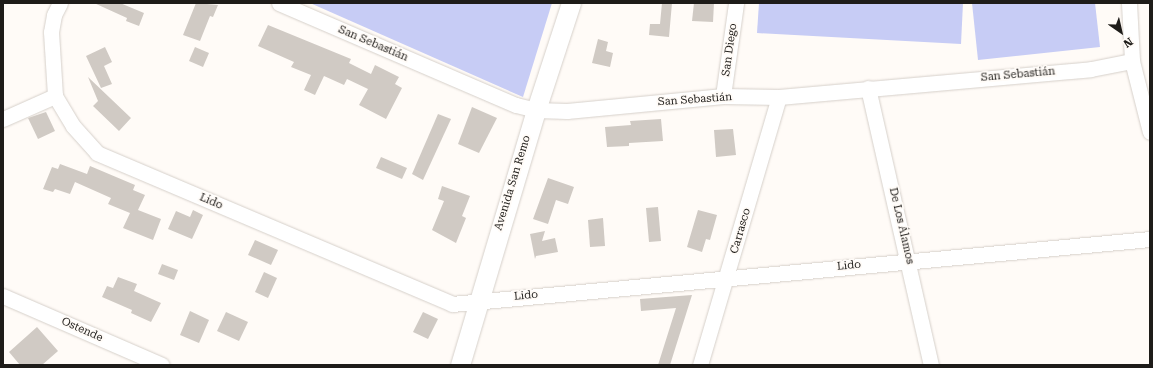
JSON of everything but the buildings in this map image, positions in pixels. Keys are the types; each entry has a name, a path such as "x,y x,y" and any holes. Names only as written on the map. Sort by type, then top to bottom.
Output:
{"street":[{"name":"Lido","path":"60,3 54,15 51,32 55,96 73,126 97,153 452,304 477,300 1150,239"},
{"name":"San Sebastián","path":"279,3 516,106 536,110 567,111 723,96 779,96 1091,69 1132,61"},
{"name":"Avenida San Remo","path":"460,365 477,300 571,3"},
{"name":"San Diego","path":"723,96 736,3"},
{"path":"1129,3 1132,61 1150,132"},
{"name":"De Los Álamos","path":"868,88 909,261 931,365"},
{"path":"3,119 55,96"},
{"name":"Carrasco","path":"700,365 728,277 779,96"},
{"name":"Ostende","path":"3,296 162,365"}],"shaded area":[{"path":"310,3 552,3 523,97"},
{"path":"759,3 963,3 961,44 757,33"},
{"path":"972,3 1095,3 1100,47 978,60"}]}
